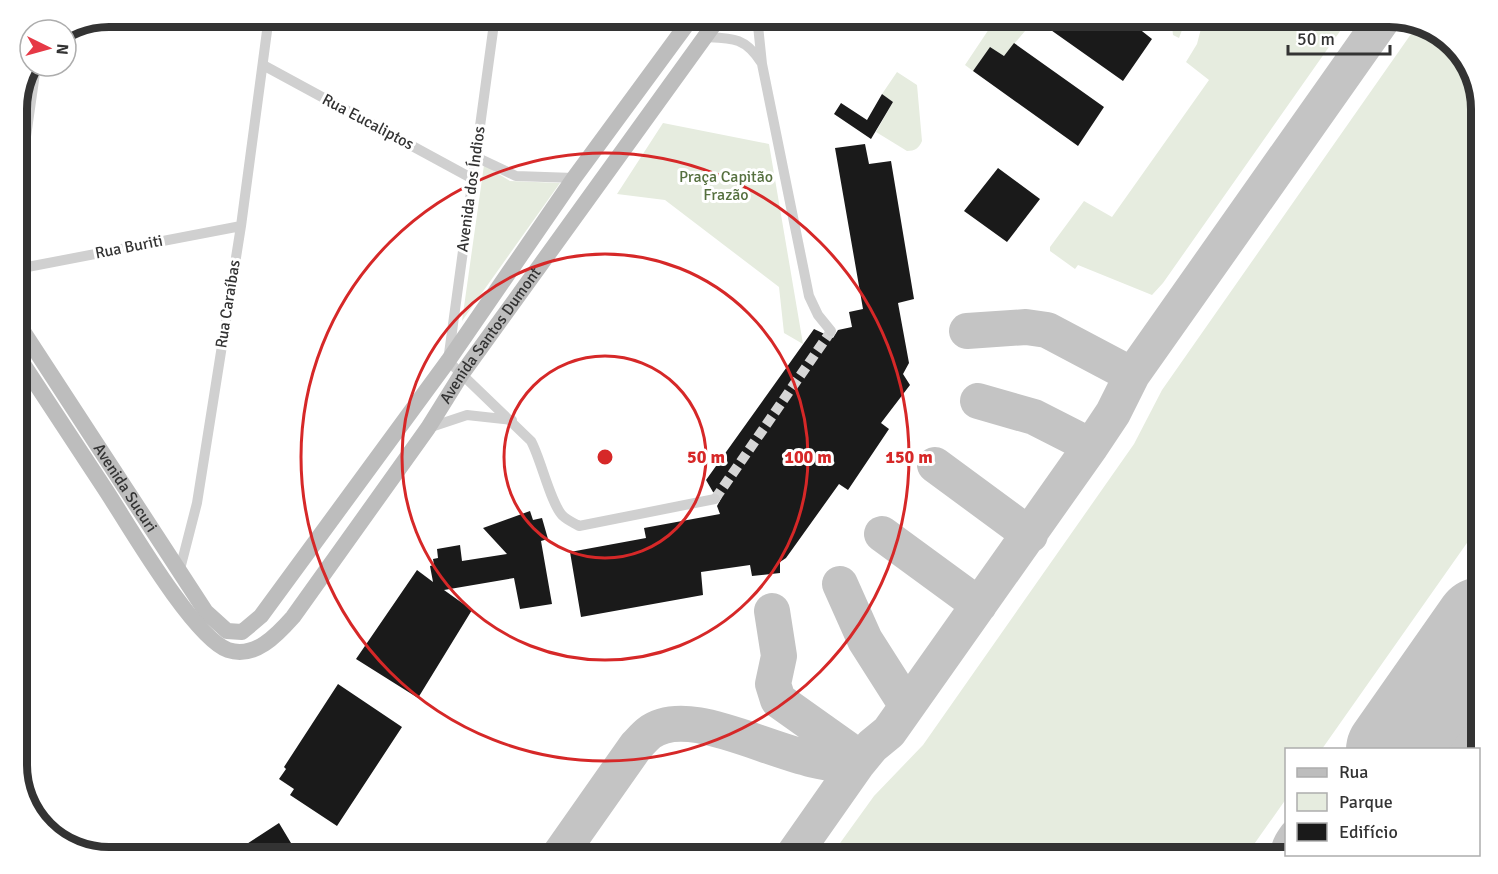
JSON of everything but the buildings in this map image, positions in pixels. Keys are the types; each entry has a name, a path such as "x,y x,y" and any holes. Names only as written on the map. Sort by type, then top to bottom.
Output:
{"main road":[{"name":"Avenida Santos Dumont","path":"248,629 261,616 448,361 574,178 686,27"},
{"path":"696,27 705,37"},
{"name":"Avenida Santos Dumont","path":"257,648 275,637 305,599 428,428 462,375 712,27"},
{"name":"Avenida Sucuri","path":"27,339 212,641 228,650 242,652 257,648"},
{"name":"Avenida Sucuri","path":"27,369 172,578 219,626 235,633 248,629"},
{"path":"375,460 395,474"},
{"path":"283,583 292,594 305,599"}],"street":[{"name":"Rua Caraíbas","path":"172,578 197,502 241,226 268,27"},
{"name":"Avenida dos Índios","path":"448,361 494,27"},
{"path":"758,27 762,64 809,296 818,315 831,331"},
{"path":"705,37 732,38 751,46 762,64"},
{"name":"Rua Eucaliptos","path":"263,65 473,178"},
{"path":"27,129 34,78"},
{"path":"476,157 516,176 574,178"},
{"name":"Rua Buriti","path":"27,267 241,226"},
{"path":"448,361 512,420 531,441 539,455 557,508 563,517 579,526 716,499"},
{"path":"428,428 467,415 512,420"}],"green space":[{"path":"990,27 1016,27 1025,31 1004,56 990,48 973,71 965,65"},
{"path":"1172,27 1183,27 1179,38 1173,35"},
{"path":"1201,27 1343,27 1163,283 1152,295 1078,265 1075,269 1050,251 1050,247 1084,201 1112,217 1209,80 1186,62 1197,44"},
{"path":"1413,31 1439,44 1460,68 1465,78 1471,104 1471,537 1323,748 1285,748 1285,800 1252,847 837,847 874,796 923,745 1134,444 1162,390"},
{"path":"897,72 917,85 922,141 918,147 907,151 876,132 893,102 882,94"},
{"name":"Praça Capitão Frazão","path":"663,123 769,144 803,344 784,333 779,287 665,200 617,194"},
{"path":"484,165 510,181 560,183 462,321"}],"taxiway":[{"path":"799,847 858,763 872,746 889,732 1091,446 1113,413 1132,375 1377,27"},
{"path":"967,331 1026,327 1047,330 1132,375"},
{"path":"978,401 1034,417 1091,446"},
{"path":"935,465 1030,535"},
{"path":"882,534 979,605"},
{"path":"840,584 865,640 907,706"},
{"path":"772,611 779,656 773,684 778,700 861,759"},
{"path":"565,847 636,746 649,733 669,725 693,724 720,730 807,758 834,763 858,763"},
{"path":"1449,748 1471,730"}],"runway":[{"path":"1393,748 1471,637"}],"tunnel":[{"path":"715,499 831,331"}]}
